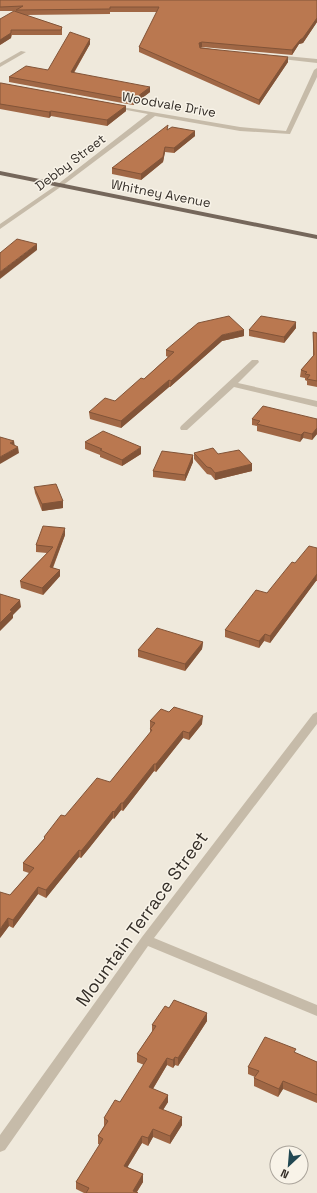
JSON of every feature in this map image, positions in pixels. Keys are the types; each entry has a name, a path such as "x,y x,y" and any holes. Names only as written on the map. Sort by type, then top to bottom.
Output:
{"main road":[{"name":"Whitney Avenue","path":"0,173 317,237"}],"street":[{"path":"0,65 23,52"},
{"path":"271,56 317,60"},
{"name":"Woodvale Drive","path":"106,105 240,129 288,132 317,70"},
{"name":"Debby Street","path":"0,227 60,185 153,114"},
{"path":"184,428 256,362"},
{"path":"232,384 317,404"},
{"name":"Mountain Terrace Street","path":"0,1146 146,940 317,716"},
{"path":"146,940 317,1011"}],"building":[{"path":"0,0 317,0 317,18 303,38 292,50 202,42 199,43 200,48 288,57 259,100 139,47 159,7 16,10 23,6 0,7"},
{"path":"14,11 62,27 61,30 11,30 11,33 0,40 0,19"},
{"path":"70,32 90,39 71,72 150,87 133,100 9,77 26,66 48,70"},
{"path":"0,83 126,106 107,120 0,104"},
{"path":"168,125 167,130 172,127 195,131 174,148 165,147 163,157 141,174 112,168"},
{"path":"17,239 37,244 0,272 0,253"},
{"path":"229,316 244,330 222,335 171,381 169,380 121,421 89,412 105,398 115,401 141,378 144,379 174,352 166,350 198,323"},
{"path":"261,316 296,322 284,337 249,330"},
{"path":"313,332 317,333 317,381 307,379 310,375 305,374 307,372 301,370 314,355"},
{"path":"263,406 317,419 317,428 312,434 304,432 301,435 257,424 260,421 252,419"},
{"path":"103,431 141,447 122,460 85,442"},
{"path":"0,437 14,441 10,443 18,447 0,457"},
{"path":"213,448 218,454 239,450 252,464 215,473 194,453"},
{"path":"162,451 193,455 185,475 153,471"},
{"path":"56,484 63,501 42,504 34,487"},
{"path":"43,526 65,528 50,567 60,570 42,588 20,581 53,547 36,545"},
{"path":"309,546 317,548 317,574 270,636 265,634 259,641 225,630 256,590 267,593 292,562 295,563"},
{"path":"0,594 20,600 0,623"},
{"path":"157,628 203,642 185,664 138,650"},
{"path":"174,707 203,716 189,733 183,731 123,803 121,803 114,812 113,811 81,851 79,850 46,890 38,887 13,920 8,918 0,929 0,892 10,895 34,868 23,863 45,838 44,837 61,815 65,816 97,778 110,782 152,730 150,729 155,723 150,721 161,709 169,712"},
{"path":"174,1000 207,1013 178,1058 175,1057 173,1060 167,1058 149,1087 168,1095 159,1108 182,1117 170,1136 153,1129 148,1138 142,1136 124,1166 143,1174 133,1191 138,1193 86,1193 89,1188 76,1182 103,1139 98,1136 108,1121 104,1118 115,1100 120,1102 147,1059 137,1054 156,1026 152,1025 165,1006 169,1008"},
{"path":"265,1037 296,1049 294,1052 317,1062 317,1095 283,1081 279,1089 254,1078 259,1071 248,1067"}]}
